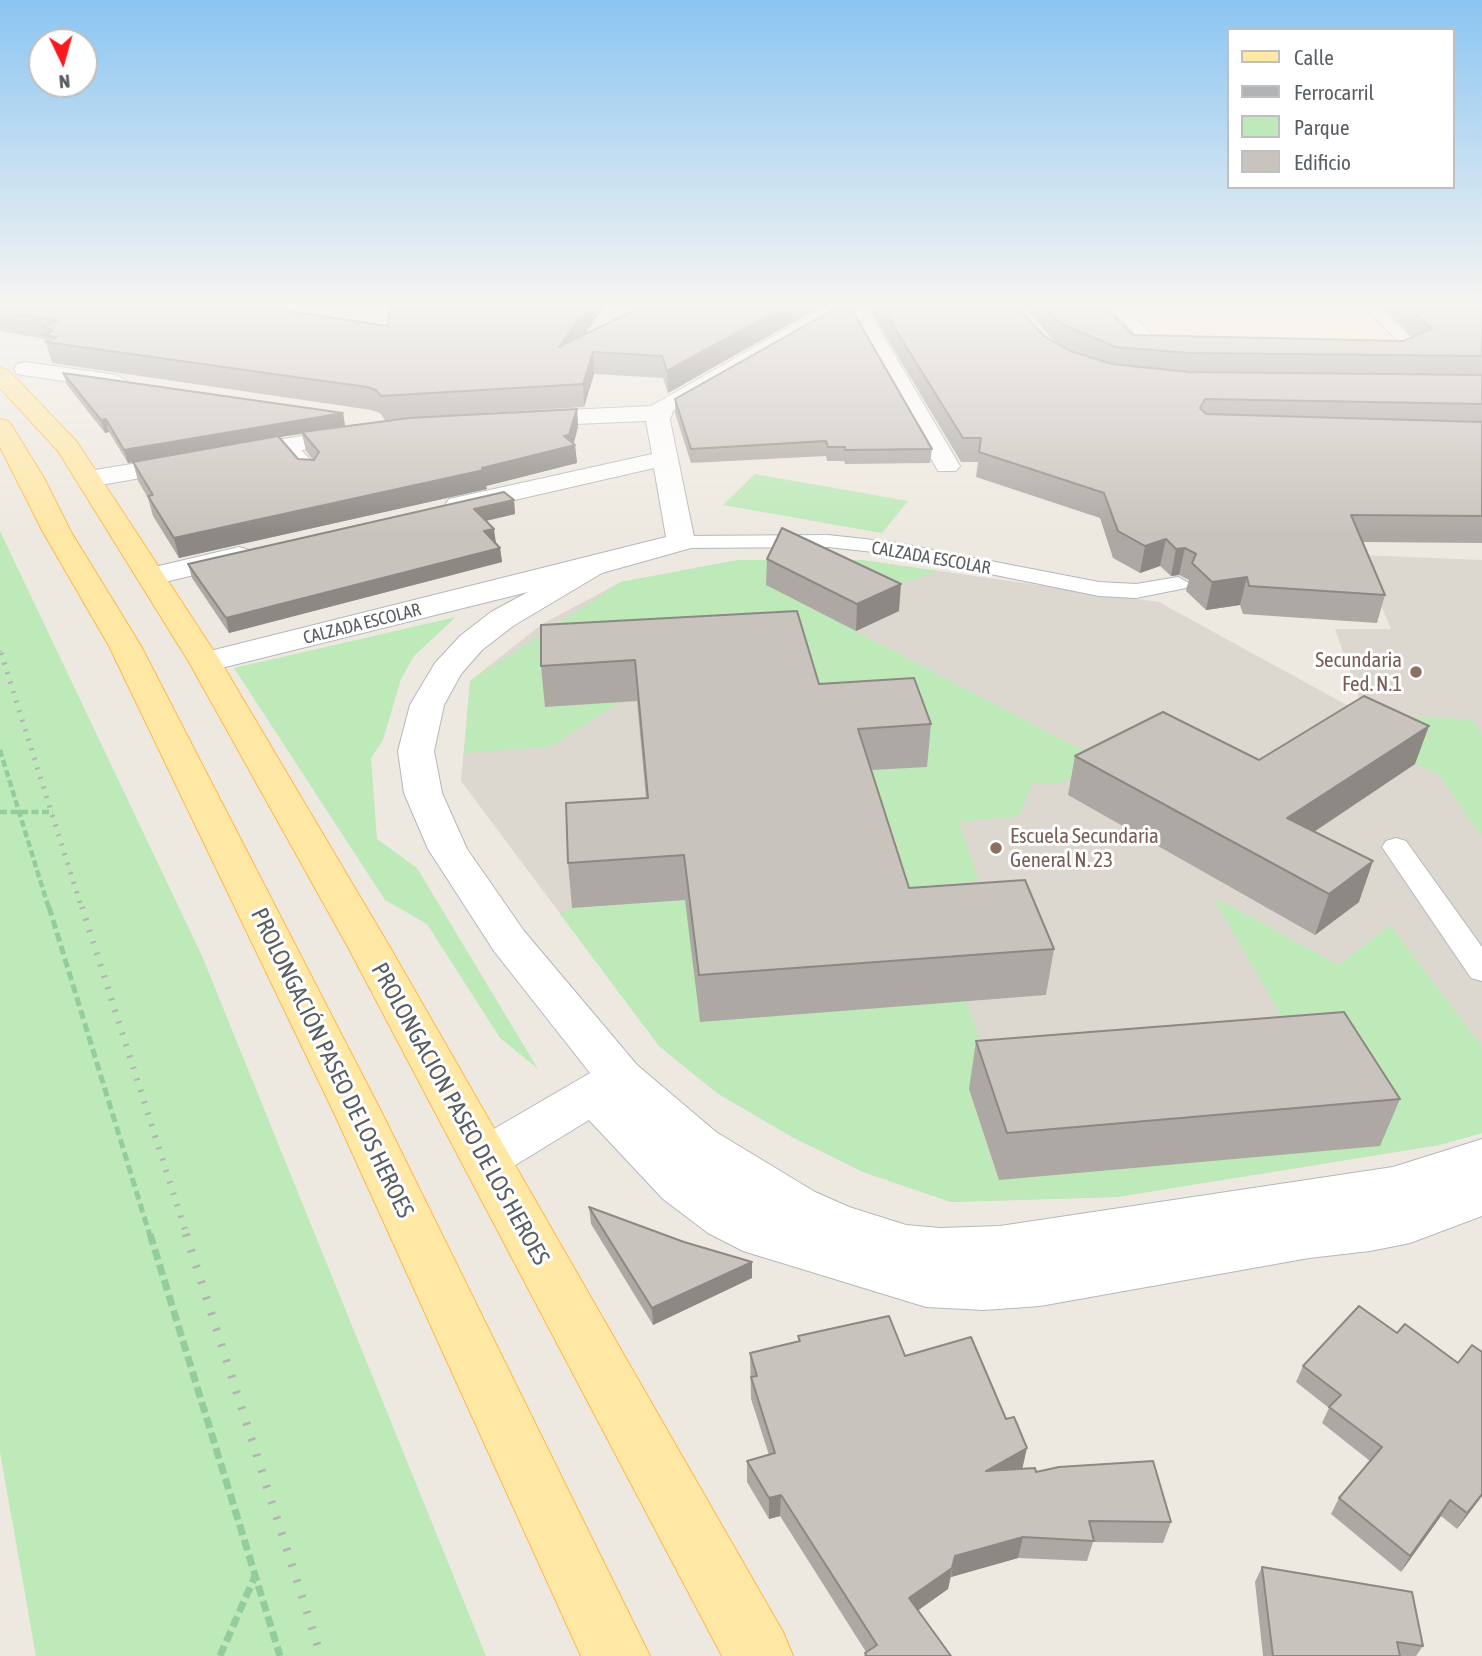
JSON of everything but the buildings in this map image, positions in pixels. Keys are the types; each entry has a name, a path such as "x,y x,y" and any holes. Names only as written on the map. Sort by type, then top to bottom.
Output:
{"main road":[{"path":"15,380 68,447"},
{"path":"34,380 57,407 68,447"},
{"name":"PROLONGACIÓN PASEO DE LOS HEROES","path":"0,426 16,468 125,646 347,1090 616,1656"},
{"name":"PROLONGACION PASEO DE LOS HEROES","path":"68,447 205,662 486,1158 580,1336 759,1656"}],"street":[{"path":"102,380 141,386"},
{"path":"499,420 658,413 672,399 706,380"},
{"path":"898,380 947,466"},
{"path":"658,413 681,542"},
{"path":"89,480 376,426 341,415"},
{"path":"439,510 667,458"},
{"name":"CALZADA ESCOLAR","path":"205,662 592,567 681,542"},
{"path":"152,576 270,549"},
{"path":"592,567 502,619 471,643 447,670 427,705 416,751 423,793 448,849 607,1086 681,1184 727,1218 762,1235 926,1283 984,1286 1040,1282 1309,1236 1370,1229 1421,1217 1482,1194"},
{"path":"486,1158 607,1086"},
{"path":"607,1086 759,1187 833,1224 906,1248 940,1251 1000,1249 1393,1188 1482,1159"},
{"path":"1421,1217 1482,1220"}],"lane":[{"path":"286,444 311,472"},
{"name":"CALZADA ESCOLAR","path":"681,542 828,541 892,548 1099,589 1136,591 1178,583"},
{"path":"1396,847 1482,970"}],"path":[{"path":"0,750 280,1656"},
{"path":"0,812 53,811"},
{"path":"220,1656 256,1575"}],"shaded area":[{"name":"Escuela Secundaria General N. 23","path":"1360,555 1482,560 1482,1133 1439,1145 1117,1197 951,1202 863,1172 792,1137 717,1093 659,1046 461,781 470,681 542,624 621,582 738,560 861,560 1159,602 1365,715 1335,629 1391,629"}],"green space":[{"path":"755,474 908,501 882,533 723,505"},
{"path":"0,531 202,956 486,1656 36,1656 0,1452"},
{"path":"738,560 861,560 939,571 867,595 775,589 1101,760 1060,784 1032,784 1019,816 959,822 979,881 910,888 891,825 728,837 808,692 796,651 545,707 620,702 550,747 464,753 470,681 621,582"},
{"path":"456,617 414,656 401,679 383,740 371,758 377,839 417,868 538,1069 500,1038 427,924 385,900 234,668"},
{"path":"1366,716 1471,719 1482,735 1482,837 1438,774 1415,764"},
{"path":"754,895 691,949 700,1021 967,1001 993,1086 969,1089 998,1180 1294,1038 1213,897 1339,965 1390,925 1482,1047 1482,1133 1439,1145 1117,1197 951,1202 863,1172 792,1137 717,1093 659,1046 560,914 572,908"}],"railway":[{"path":"0,651 1,655"},
{"path":"1,653 82,909"},
{"path":"82,907 187,1236"},
{"path":"186,1234 321,1656"}],"place":[{"name":"Secundaria Fed. N.1","path":"1416,672"},
{"name":"Escuela Secundaria General N. 23","path":"996,848"}]}
